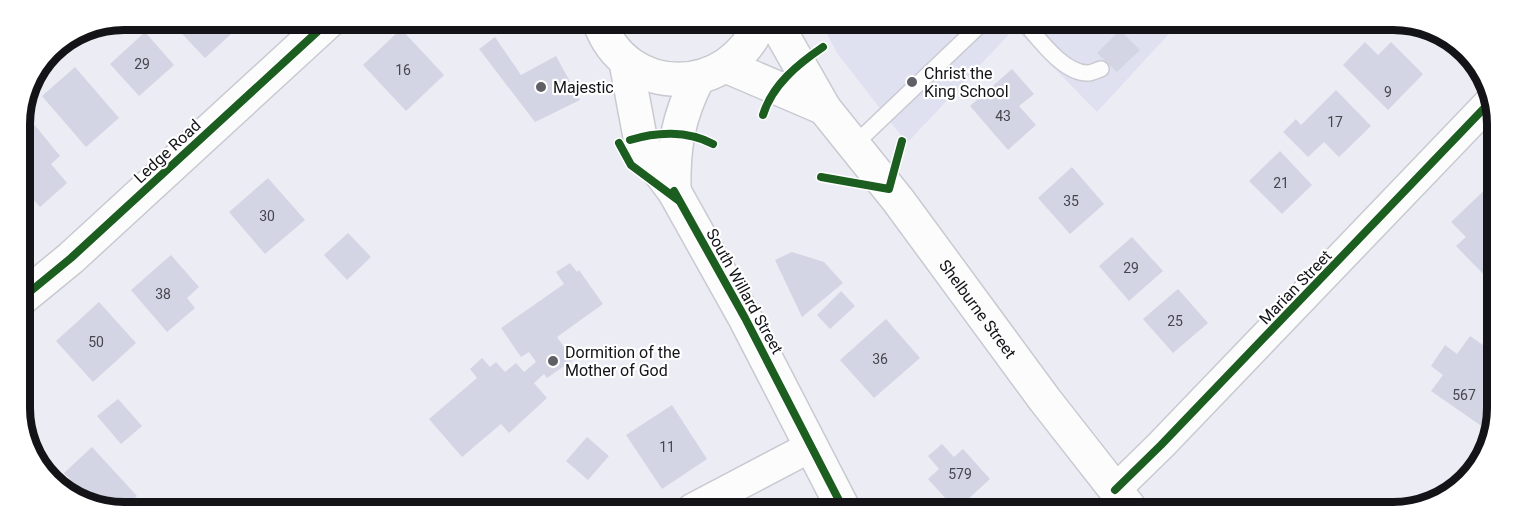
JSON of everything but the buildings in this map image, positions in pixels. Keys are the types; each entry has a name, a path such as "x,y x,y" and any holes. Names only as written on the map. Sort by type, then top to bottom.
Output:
{"main road":[{"name":"Ledge Road","path":"30,292 71,258 319,30"},
{"name":"Shelburne Street","path":"602,30 610,44 626,62 642,72 677,81 712,72 824,108"},
{"path":"712,72 740,55 756,30"},
{"name":"Shelburne Street","path":"780,30 824,108 855,144 1045,400 1125,502"},
{"name":"South Willard Street","path":"626,62 640,137 649,158 674,191 745,318 840,502"},
{"name":"South Willard Street","path":"674,191 677,135 686,101 712,72"}],"street":[{"name":"Marian Street","path":"1131,502 1177,429 1485,107"},
{"path":"705,502 812,446"}],"lane":[{"path":"855,144 975,30"},
{"path":"1031,30 1058,60 1070,67 1086,73 1101,69"}],"shaded area":[{"name":"Christ the King School","path":"825,30 1013,30 907,143 837,53"},
{"name":"Christ the King School","path":"1017,30 1172,30 1097,112"}],"cycle path":[{"path":"30,292 71,258 319,30"},
{"path":"763,115 779,85 795,68 823,47"},
{"path":"1115,490 1485,107"},
{"path":"630,140 650,135 682,134 713,144"},
{"path":"821,177 889,189 902,141"},
{"path":"619,143 631,165 678,200"},
{"path":"674,191 745,318 840,502"}],"place":[{"name":"Christ the King School","path":"912,82"},
{"name":"Majestic","path":"541,87"},
{"name":"Dormition of the Mother of God","path":"553,361"}]}
